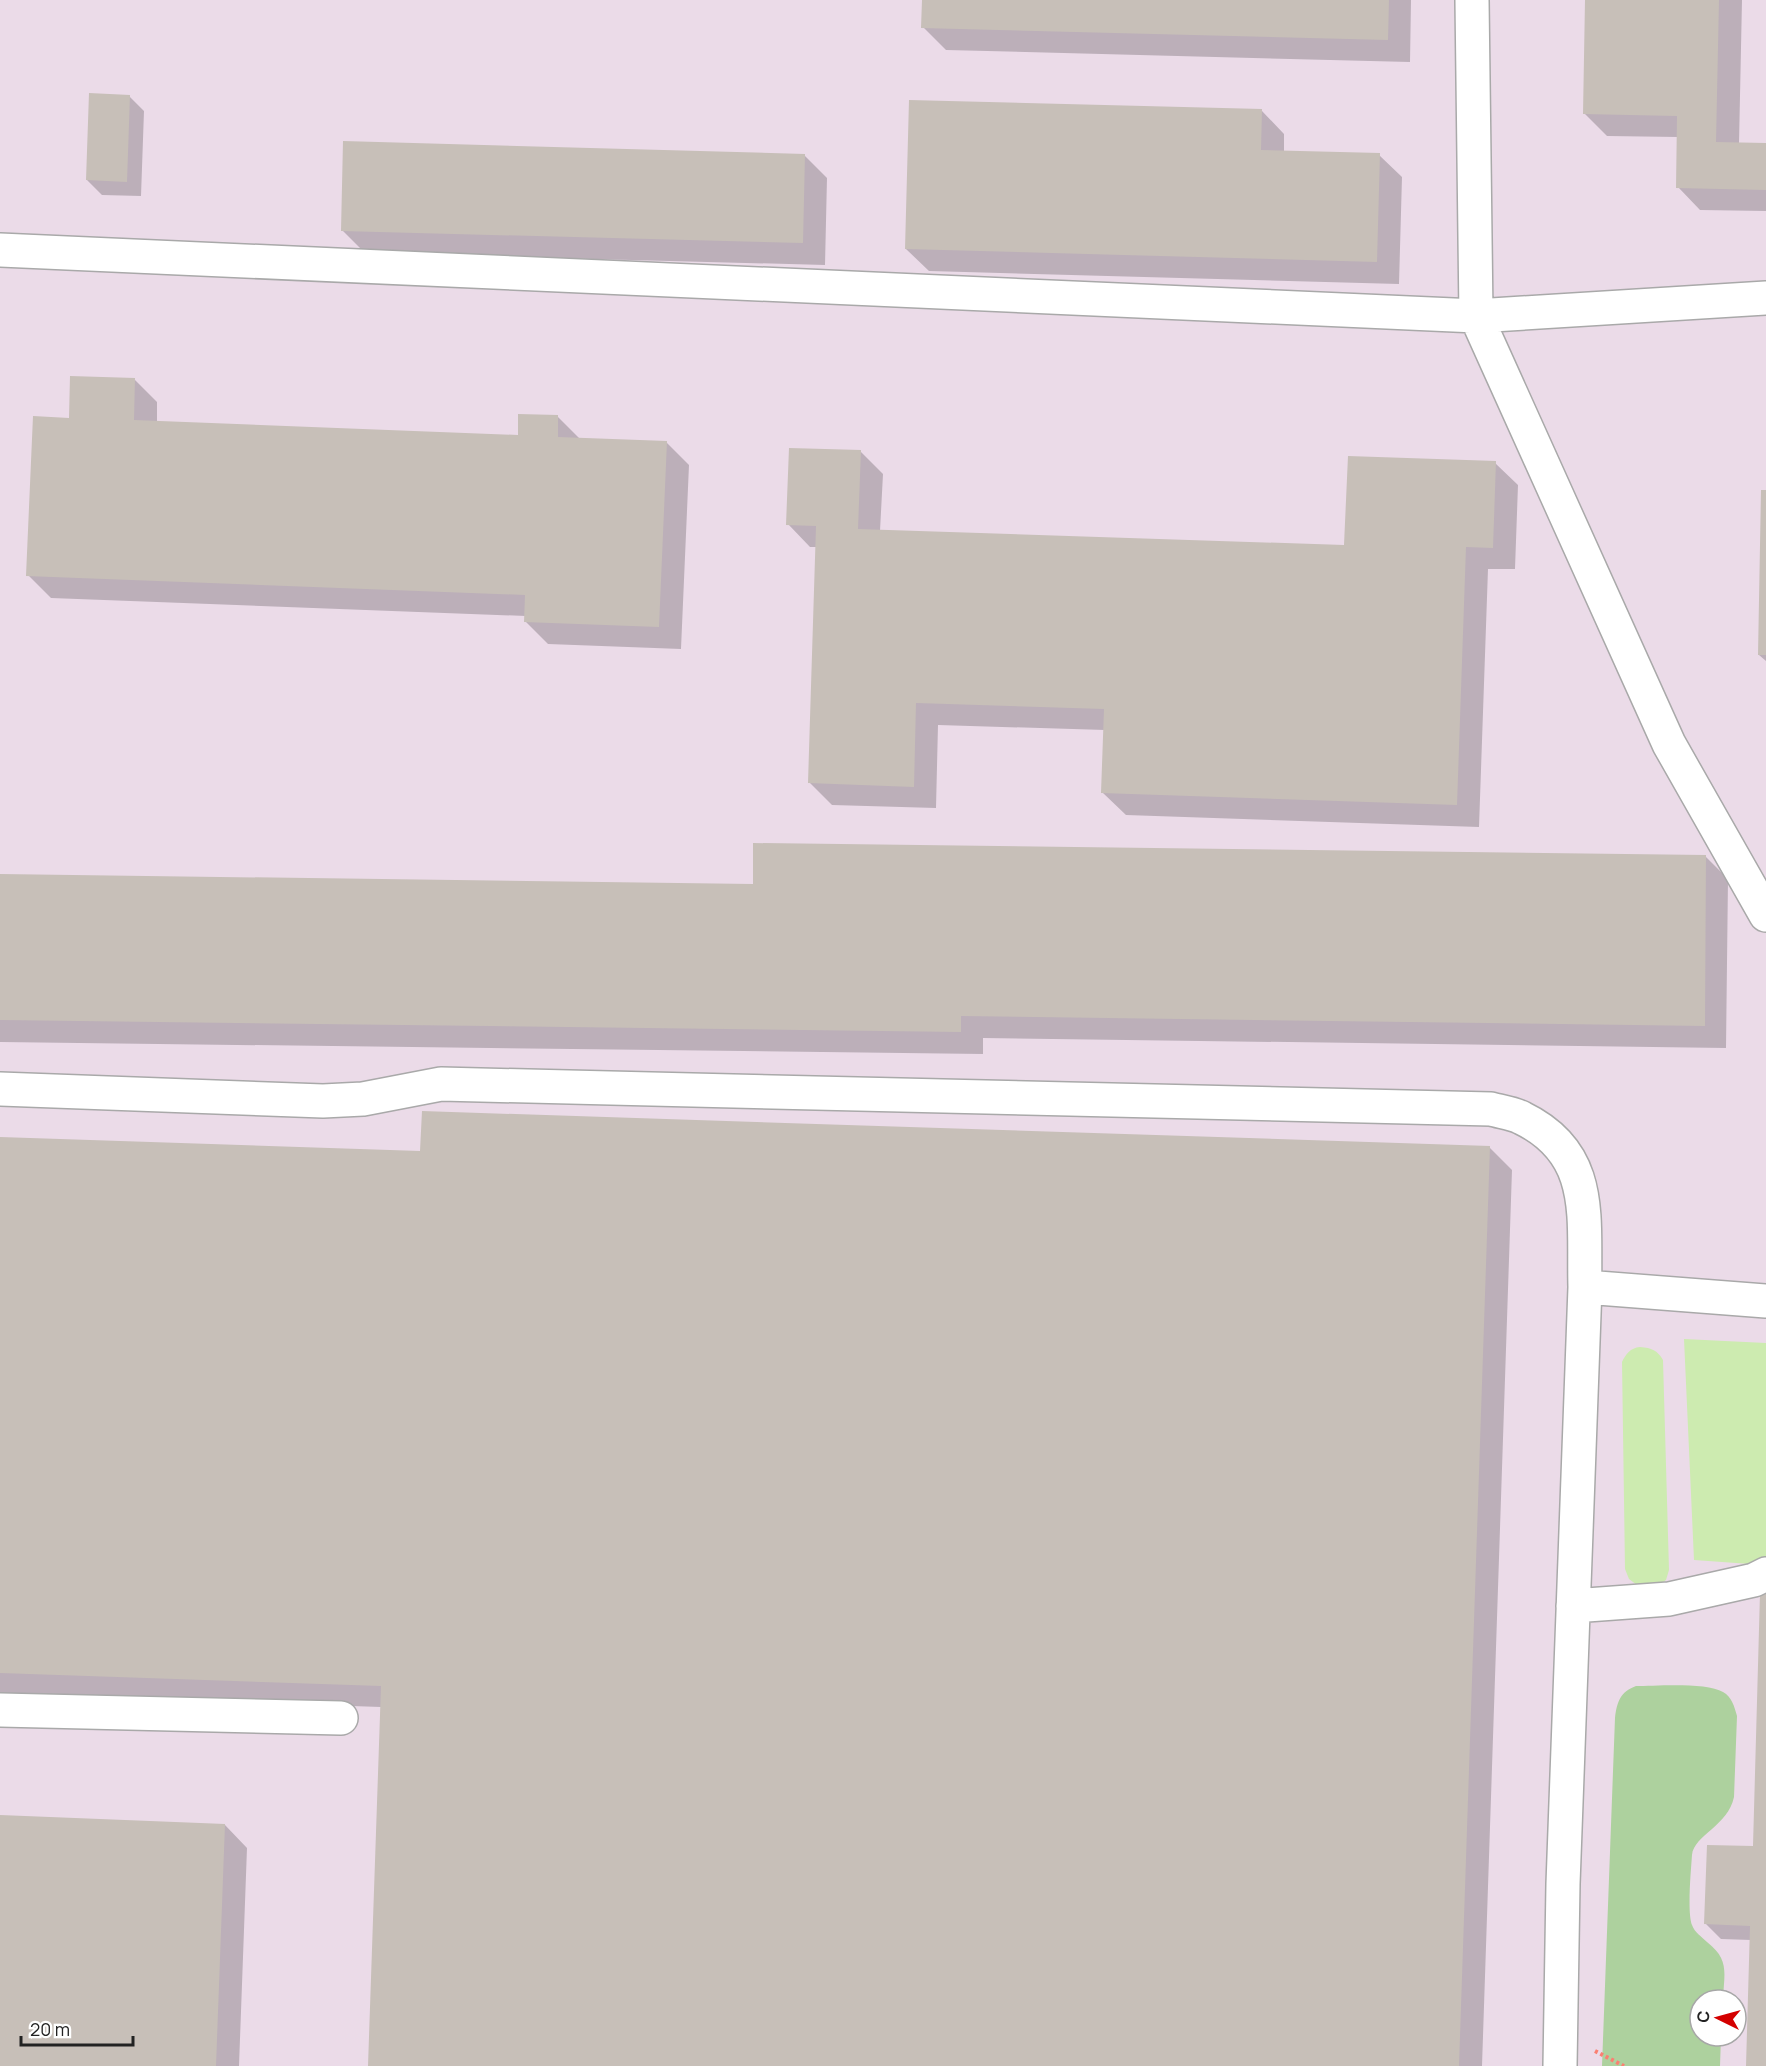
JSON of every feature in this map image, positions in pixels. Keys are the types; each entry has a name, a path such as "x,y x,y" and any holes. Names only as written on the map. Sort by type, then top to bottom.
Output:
{"lane":[{"path":"1472,0 1476,316 1669,744 1766,915"},
{"path":"0,250 1476,316 1766,298"},
{"path":"0,1089 323,1101 363,1099 441,1084 1491,1109 1520,1117 1545,1130 1573,1162 1582,1192 1585,1287 1563,1884 1560,2066"},
{"path":"1585,1287 1766,1301"},
{"path":"1573,1606 1670,1599 1754,1580 1766,1574"},
{"path":"0,1710 341,1718"}],"shaded area":[{"path":"0,0 1766,0 1766,2066 0,2066"}],"green space":[{"path":"1684,1339 1766,1343 1766,1564 1764,1565 1694,1560"},
{"path":"1640,1347 1654,1350 1663,1360 1669,1570 1666,1580 1657,1586 1637,1585 1629,1579 1625,1569 1622,1362 1629,1352"},
{"path":"1668,1685 1715,1689 1729,1696 1737,1716 1734,1797 1731,1807 1719,1823 1694,1848 1690,1880 1692,1925 1719,1955 1724,1975 1723,1988 1688,1988 1688,2048 1721,2048 1720,2066 1602,2066 1615,1718 1620,1698 1626,1691 1636,1686"}],"building":[{"path":"922,0 1389,0 1388,40 921,28"},
{"path":"1585,0 1719,0 1716,142 1766,143 1766,190 1676,188 1677,116 1583,114"},
{"path":"89,93 130,95 127,182 86,180"},
{"path":"909,100 1262,109 1261,150 1380,153 1377,262 905,249"},
{"path":"343,141 805,154 803,243 341,231"},
{"path":"70,376 135,378 134,420 518,435 518,414 558,415 558,437 667,441 659,627 524,622 525,595 26,576 33,416 69,418"},
{"path":"789,448 861,450 858,529 1344,545 1348,456 1496,461 1493,548 1466,547 1457,805 1101,793 1104,709 916,703 914,787 808,783 816,526 786,525"},
{"path":"1761,490 1766,490 1766,655 1758,655"},
{"path":"753,843 1706,855 1705,1026 961,1016 961,1032 0,1020 0,874 753,884"},
{"path":"422,1111 1490,1146 1459,2066 368,2066 381,1686 0,1673 0,1137 420,1151"},
{"path":"1760,1593 1766,1594 1766,2066 1746,2066 1750,1926 1704,1924 1707,1845 1753,1846"},
{"path":"0,1815 225,1824 216,2066 0,2066"}]}
